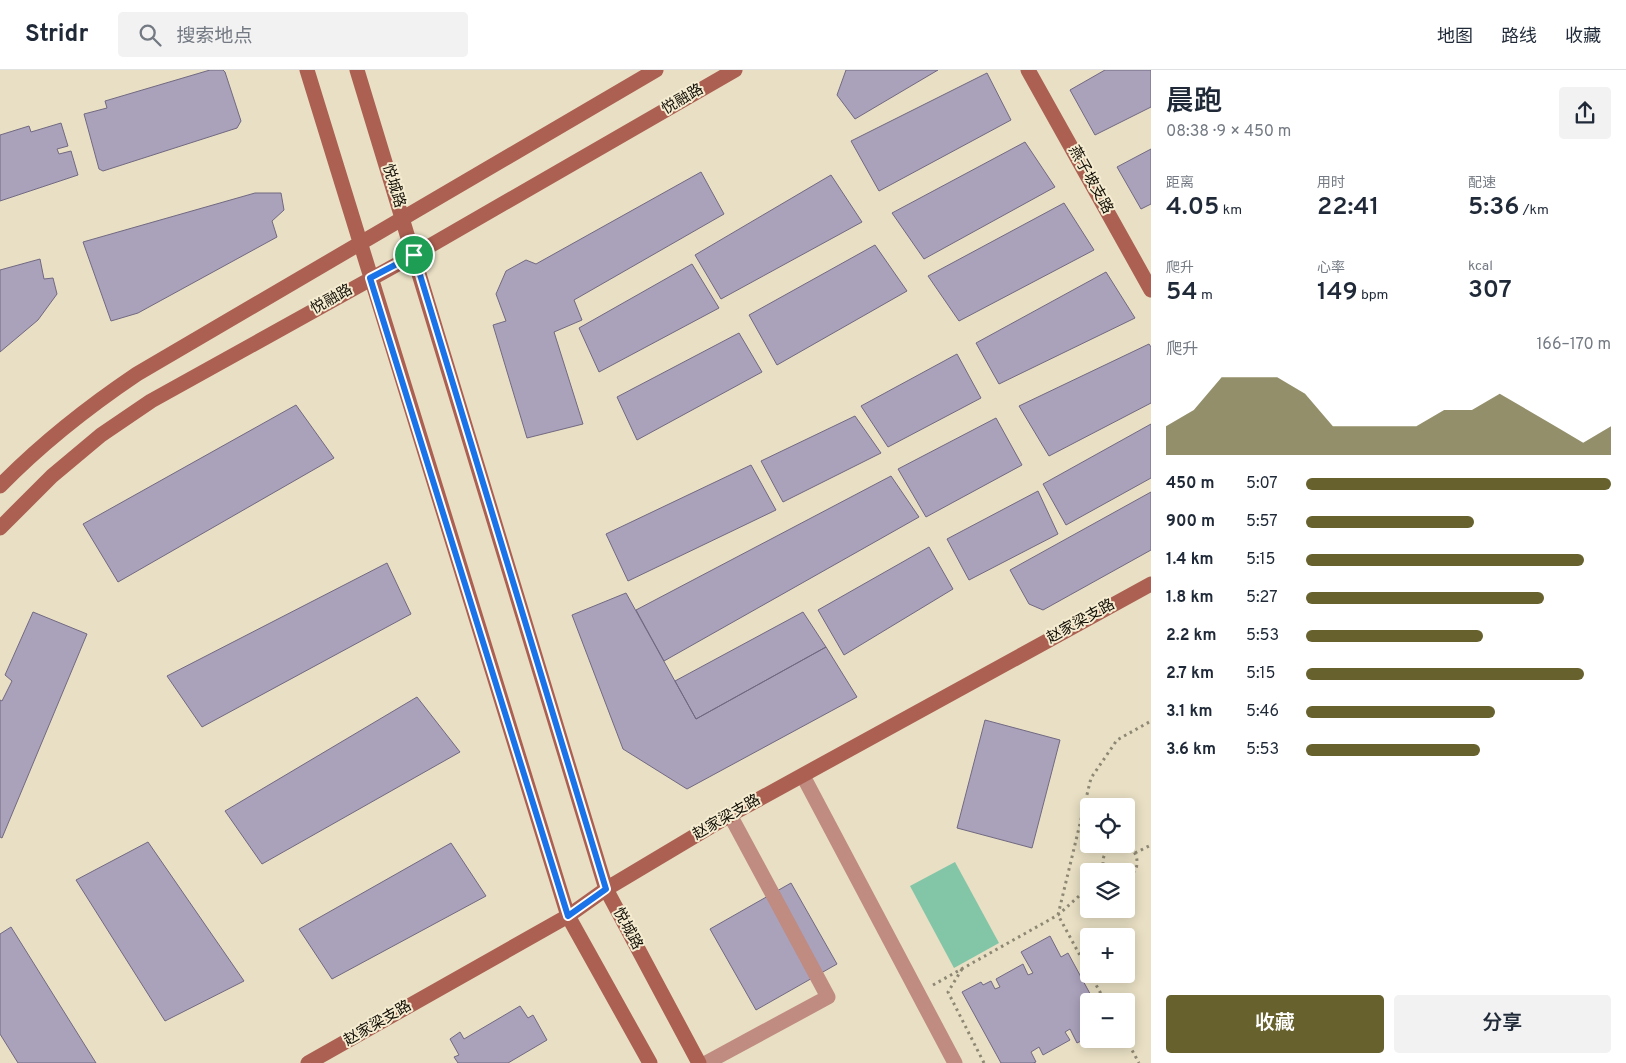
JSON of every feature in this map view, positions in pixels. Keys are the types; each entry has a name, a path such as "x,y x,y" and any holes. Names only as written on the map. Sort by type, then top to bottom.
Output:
{"main road":[{"path":"307,70 568,916 650,1063"},
{"name":"悦城路","path":"357,70 606,889 699,1063"},
{"path":"0,486 30,455 84,410 137,374 359,242 656,70"},
{"name":"悦融路","path":"0,528 52,476 101,435 151,402 414,255 735,70"},
{"name":"燕子坡支路","path":"1028,70 1151,290"},
{"name":"赵家梁支路","path":"308,1063 568,916 606,889 730,815 1151,584"}],"street":[{"path":"804,776 955,1063"},
{"path":"706,1063 828,998 730,815"}],"path":[{"path":"1080,956 1058,915 1091,778 1117,740 1151,721"},
{"path":"1135,854 1151,845"},
{"path":"1103,863 1104,856 1112,847 1123,846 1135,854 1137,867 1135,870"},
{"path":"918,993 1058,915 1080,895"},
{"path":"963,968 948,992 984,1063"},
{"path":"1131,1048 1139,1063"}],"green space":[{"path":"955,862 999,943 954,968 910,886"}],"building":[{"path":"210,70 223,70 225,72 241,121 237,128 103,171 99,169 84,114 107,108 105,101"},
{"path":"846,70 938,70 855,119 837,95"},
{"path":"1105,70 1151,70 1151,107 1095,135 1070,90"},
{"path":"987,73 1011,120 879,191 851,141"},
{"path":"61,123 68,146 57,149 59,154 71,151 78,175 0,201 0,135 29,126 31,132"},
{"path":"1025,142 1055,187 924,259 892,213"},
{"path":"1151,149 1151,204 1141,209 1117,167"},
{"path":"701,172 724,214 574,300 582,320 554,332 583,424 527,438 493,325 506,321 496,294 506,271 526,260 536,264"},
{"path":"831,175 862,222 721,299 695,255"},
{"path":"255,193 281,193 284,210 272,221 277,237 138,313 111,321 83,242"},
{"path":"1064,203 1094,250 959,321 928,276"},
{"path":"875,245 907,291 777,365 749,315"},
{"path":"40,259 44,279 53,278 57,294 38,320 0,352 0,270"},
{"path":"692,264 719,308 599,372 579,328"},
{"path":"1106,272 1135,318 999,384 976,343"},
{"path":"739,333 762,372 637,440 617,397"},
{"path":"1149,344 1151,347 1151,403 1049,456 1019,406"},
{"path":"957,354 981,398 888,447 861,406"},
{"path":"296,405 334,458 118,582 83,524"},
{"path":"855,416 881,453 783,502 761,461"},
{"path":"996,418 1022,465 926,517 898,469"},
{"path":"1151,424 1151,478 1066,525 1043,484"},
{"path":"751,465 776,510 628,581 606,534"},
{"path":"891,476 919,517 664,661 636,610"},
{"path":"1038,491 1058,534 969,580 947,539"},
{"path":"1151,492 1151,550 1043,610 1029,604 1010,570"},
{"path":"929,547 953,589 844,655 818,610"},
{"path":"387,563 411,614 202,727 167,676"},
{"path":"626,593 696,719 826,647 857,697 687,789 623,749 572,615"},
{"path":"33,612 87,634 2,838 0,837 0,700 2,701 12,681 5,675"},
{"path":"803,612 826,647 696,719 675,681"},
{"path":"417,697 460,752 262,864 225,811"},
{"path":"985,720 1060,740 1032,848 957,828"},
{"path":"148,842 244,981 165,1021 76,880"},
{"path":"451,843 486,896 332,979 299,929"},
{"path":"791,883 837,964 756,1010 710,929"},
{"path":"11,927 96,1063 18,1063 0,1034 0,934"},
{"path":"1050,936 1061,957 1068,953 1080,975 1080,983 1084,983 1090,993 1080,993 1080,1042 1077,1043 1070,1029 1065,1032 1070,1040 1043,1055 1039,1047 1031,1052 1036,1062 1001,1063 962,992 981,982 983,985 991,981 995,989 1000,987 996,979 1023,964 1028,975 1033,973 1021,952"},
{"path":"520,1006 528,1018 533,1015 547,1040 508,1063 458,1063 454,1057 459,1055 450,1039 460,1032 464,1039"}],"route":[{"path":"414,255 606,889 568,916 370,278 414,255"}]}
